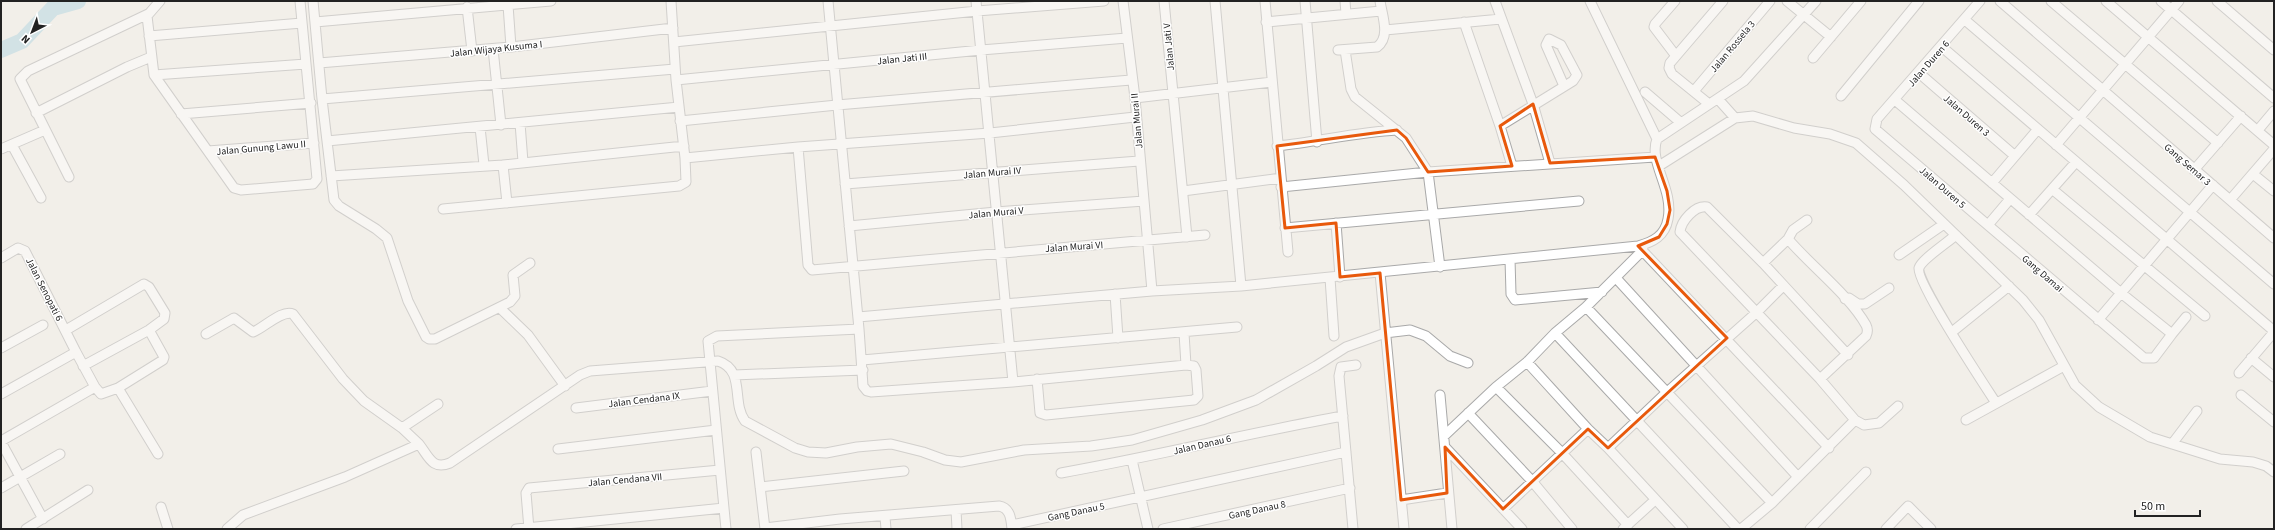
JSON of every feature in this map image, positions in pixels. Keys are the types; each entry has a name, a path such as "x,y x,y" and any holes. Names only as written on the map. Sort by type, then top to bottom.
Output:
{"street":[{"path":"69,177 22,84 20,79 22,75 101,35 148,14 160,1"},
{"path":"148,14 151,57 154,75 234,188 241,190 313,184 317,178 300,1"},
{"path":"313,1 333,196 336,203 387,238 408,301 426,337 436,339 500,308 515,298 512,280 514,273 530,263"},
{"path":"315,22 467,8 488,3 508,5 551,1"},
{"path":"443,209 679,186 686,182 684,146 675,69 671,1"},
{"path":"828,1 863,370 863,386 866,391 871,392 1013,382 1037,379 1186,364 1194,366 1196,370 1198,396 1194,400 1046,415 1040,413 1037,379"},
{"path":"976,1 1013,382"},
{"path":"674,42 830,25 1104,1"},
{"name":"Jalan Murai II","path":"1123,1 1134,98 1152,291"},
{"name":"Jalan Jati V","path":"1164,1 1187,237"},
{"path":"1215,1 1241,286"},
{"path":"1265,1 1277,146 1288,252"},
{"path":"1305,1 1317,142"},
{"path":"1344,1 1346,14"},
{"path":"1380,1 1384,39 1377,47 1342,50 1351,89 1355,97 1406,138 1428,172 1440,267"},
{"path":"1495,1 1533,104 1550,163"},
{"path":"858,317 1152,291 1241,286 1440,267 1541,254 1640,248 1656,240 1664,231 1667,224 1669,201 1659,166 1654,157 1656,139 1590,1"},
{"path":"1675,1 1654,27 1676,56"},
{"path":"1709,104 1672,74 1670,63 1723,1"},
{"name":"Jalan Rossela 3","path":"1694,91 1770,1"},
{"path":"1787,1 1831,37"},
{"path":"1656,139 1744,81 1816,1"},
{"path":"1813,58 1861,1"},
{"path":"1841,96 1919,1"},
{"name":"Jalan Duren 6","path":"1875,124 1877,119 1942,47 1980,1"},
{"name":"Gang Semar 3","path":"2000,1 2102,91 2274,238"},
{"path":"2051,1 2218,143"},
{"path":"2106,1 2274,145"},
{"path":"2161,1 2274,98"},
{"path":"2056,145 2179,1"},
{"path":"2216,1 2274,50"},
{"path":"508,5 512,47"},
{"path":"467,8 472,51"},
{"path":"1266,22 1381,11"},
{"path":"1384,30 1501,19"},
{"path":"1965,20 2189,213 2274,284"},
{"path":"1464,22 1500,126 1512,166"},
{"path":"149,36 302,23"},
{"name":"Jalan Wijaya Kusuma I","path":"319,63 472,51 673,28"},
{"name":"Jalan Jati III","path":"676,80 981,50 1127,38"},
{"path":"1500,126 1533,104 1573,81 1577,75 1561,45 1549,39 1546,45 1564,86"},
{"path":"1942,47 2274,331 2239,373"},
{"path":"493,48 501,125"},
{"path":"36,113 127,66 151,57"},
{"path":"154,75 306,64"},
{"path":"322,99 675,69"},
{"name":"Jalan Duren 3","path":"1919,73 2015,156"},
{"path":"680,121 837,105 1131,80"},
{"path":"1134,98 1272,82"},
{"path":"1645,92 1680,122"},
{"path":"1718,99 1735,118"},
{"path":"1895,100 2121,293 2172,334 2186,317"},
{"path":"181,114 310,103"},
{"path":"327,141 679,107"},
{"path":"2258,130 2274,111"},
{"path":"1659,166 1735,118 1753,116 1794,128 1830,134 1856,143 1869,152 2009,286 2039,320 2064,366 2081,392 2095,404 2145,435 2220,460 2260,464 2274,472"},
{"path":"2194,170 2241,116"},
{"path":"685,158 798,147 842,145 990,133 1135,117"},
{"path":"520,123 522,162"},
{"name":"Jalan Duren 5","path":"1875,124 1876,129 1988,226"},
{"path":"480,127 484,165"},
{"path":"1992,183 2038,129"},
{"path":"1,149 45,130"},
{"path":"1277,146 1317,142 1372,131 1397,130"},
{"name":"Jalan Gunung Lawu II","path":"208,151 314,143"},
{"path":"12,145 41,198"},
{"path":"331,176 484,165 503,165 684,146"},
{"name":"Jalan Murai VI","path":"798,147 809,266 812,270 1000,252 1205,235"},
{"path":"2230,200 2274,149"},
{"path":"1183,191 1231,185 1281,183 1550,163 1626,160 1654,157"},
{"name":"Jalan Murai IV","path":"845,184 1140,161"},
{"path":"2029,215 2076,162"},
{"path":"503,165 507,203"},
{"path":"2253,174 2274,191"},
{"path":"2098,320 2212,185"},
{"path":"2052,189 2205,316"},
{"path":"1988,226 2010,199"},
{"name":"Jalan Murai V","path":"849,226 996,212 1144,201"},
{"path":"1285,228 1432,213 1580,201"},
{"path":"1848,355 1763,263 1707,207 1698,208 1680,225 1680,232 1820,379 1855,420 1864,425 1879,423 1898,406"},
{"path":"1763,263 1788,239 1793,230 1807,220"},
{"path":"1336,222 1340,277"},
{"path":"1899,255 1944,224"},
{"name":"Gang Damai","path":"1988,226 2144,358 2150,360 2154,358 2172,334"},
{"path":"1956,235 1920,265 1918,269 1928,294 1996,403"},
{"path":"1788,239 1845,299 1867,326 1868,332 1848,355 1820,379"},
{"path":"1444,436 1496,387 1527,362 1556,333 1602,292 1616,278 1640,248"},
{"path":"1640,248 1727,338 1829,448"},
{"name":"Jalan Senopati 6","path":"1,258 15,249 24,250 66,330"},
{"path":"1510,259 1511,294 1515,300 1602,292"},
{"path":"1380,273 1404,529"},
{"path":"1330,278 1334,336"},
{"path":"1616,278 1798,477"},
{"path":"83,366 149,330 164,319 165,315 149,287 144,284 66,330 83,366 95,387 104,394 118,388 164,360 164,357 149,330"},
{"path":"1608,448 1666,393 1757,312 1783,286"},
{"path":"1952,332 2009,286"},
{"path":"1845,299 1851,298 1858,304 1865,304 1889,288"},
{"path":"1115,294 1118,338"},
{"path":"1586,307 1772,503"},
{"path":"500,308 528,335 566,386"},
{"path":"206,334 235,318 253,332 283,315 291,313 364,401 402,428 419,444 435,464 442,466 450,463 590,371 709,361 722,362 734,375 743,419 795,448 808,452 826,453 857,447 897,444 944,460 961,462 1024,450 1091,446 1132,440 1202,420 1256,400 1346,347 1385,333 1410,330 1426,336 1450,356 1468,363"},
{"path":"1,348 43,325"},
{"path":"862,360 1184,333 1237,327"},
{"path":"726,529 707,344 712,337 859,329"},
{"path":"1184,333 1186,364"},
{"path":"1556,333 1637,422 1738,529"},
{"path":"1,394 76,352"},
{"path":"2251,358 2274,377"},
{"path":"1527,362 1683,529"},
{"path":"1353,529 1340,369 1344,366 1356,364"},
{"path":"1966,420 2064,366"},
{"path":"734,375 863,370"},
{"path":"43,519 1,441 95,387"},
{"path":"1496,387 1562,453 1625,527 1655,500"},
{"path":"118,388 158,454"},
{"name":"Jalan Cendana IX","path":"576,408 712,391"},
{"path":"1440,395 1445,447 1447,493 1452,529"},
{"path":"2241,395 2274,422"},
{"path":"402,428 438,404"},
{"path":"2172,444 2197,412"},
{"path":"1468,413 1532,481 1572,529"},
{"name":"Jalan Danau 6","path":"1061,473 1132,460 1237,436 1343,416"},
{"path":"1741,529 1772,503 1829,448 1855,420"},
{"path":"1503,509 1588,429"},
{"path":"558,449 716,430"},
{"path":"227,529 244,515 345,477 419,444"},
{"path":"1445,447 1522,529"},
{"path":"756,452 765,529 840,519 885,517 998,506 1005,507 1008,511 1012,527"},
{"name":"Gang Danau 5","path":"1012,527 1346,452"},
{"path":"1,488 60,454"},
{"path":"1132,460 1148,529"},
{"name":"Jalan Cendana VII","path":"529,528 526,492 529,488 720,470"},
{"path":"760,487 904,471"},
{"path":"1810,529 1866,472"},
{"name":"Gang Danau 8","path":"1163,529 1350,488"},
{"path":"26,529 88,490"},
{"path":"1401,500 1447,493"},
{"path":"1886,529 1908,506 1931,529"},
{"path":"161,507 168,529"},
{"path":"516,529 724,508"},
{"path":"956,510 957,529"},
{"path":"885,517 886,529"},
{"path":"840,519 841,529"}],"highlighted area":[{"path":"1533,104 1550,163 1655,157 1667,191 1670,210 1667,224 1659,237 1638,246 1727,338 1608,448 1588,429 1503,509 1445,447 1447,493 1401,500 1380,273 1340,277 1336,223 1285,228 1277,146 1397,130 1406,138 1428,172 1512,166 1500,126"}],"waterway":[{"path":"1,50 22,41 53,8 78,1"}]}
